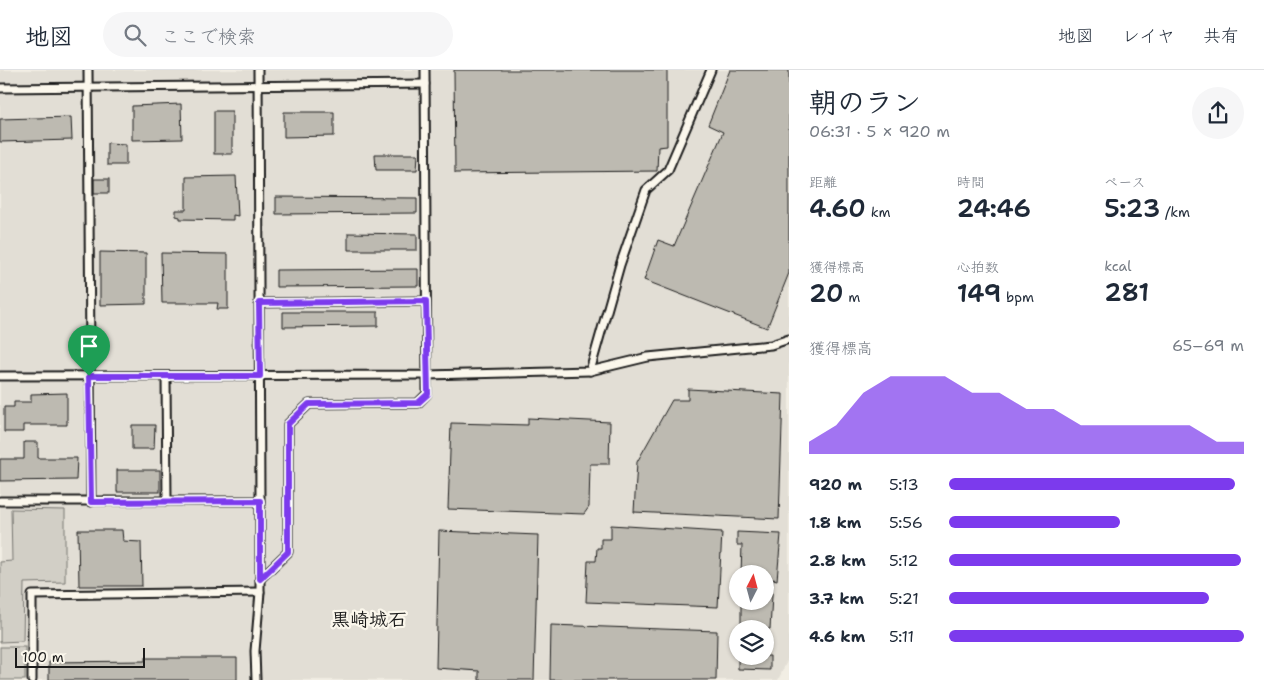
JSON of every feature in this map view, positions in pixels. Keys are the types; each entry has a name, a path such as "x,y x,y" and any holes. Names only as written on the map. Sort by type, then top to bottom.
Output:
{"street":[{"path":"88,70 91,502"},
{"path":"256,680 255,651 260,592 258,70"},
{"path":"260,579 288,552 288,424 309,404 418,403 428,394 425,70"},
{"path":"590,371 620,265 646,190 668,170 711,70"},
{"path":"0,88 425,84"},
{"path":"259,303 426,301"},
{"path":"0,376 427,375 590,371 648,357 771,346 789,339"},
{"path":"166,376 167,501"},
{"path":"0,500 91,502 260,501"},
{"path":"32,680 32,595 260,592"}],"shaded area":[{"path":"0,70 789,70 789,657 778,680 0,680"},
{"path":"11,509 65,510 65,582 24,583 23,641 0,642 0,562 12,561"},
{"path":"0,647 25,647 25,680 0,680"}],"building":[{"path":"454,70 667,70 667,146 658,147 657,171 455,173"},
{"path":"730,70 789,70 789,273 767,328 644,280 658,240 674,246 723,132 708,125"},
{"path":"181,104 182,139 132,140 132,106"},
{"path":"214,111 232,111 232,154 214,154"},
{"path":"284,112 334,112 334,136 284,137"},
{"path":"71,117 72,140 0,142 0,119"},
{"path":"107,143 126,144 126,165 107,165"},
{"path":"375,154 418,154 417,170 376,170"},
{"path":"236,176 238,216 233,215 233,220 180,219 180,217 176,216 176,210 186,210 186,177"},
{"path":"94,179 109,179 109,193 94,193"},
{"path":"276,197 417,198 417,213 276,214"},
{"path":"348,233 417,234 417,250 348,250"},
{"path":"100,252 146,253 146,304 100,305"},
{"path":"161,253 228,254 228,309 217,309 218,303 162,303"},
{"path":"418,269 418,286 276,287 276,270"},
{"path":"283,312 378,312 378,326 283,327"},
{"path":"688,389 783,394 779,519 634,512 637,462 672,400 688,400"},
{"path":"67,393 67,425 23,425 23,432 4,432 4,407 14,407 14,402 31,402 31,394"},
{"path":"528,418 610,422 609,464 590,464 589,507 584,514 448,509 451,423 528,425"},
{"path":"132,425 155,425 154,449 132,449"},
{"path":"24,442 38,442 38,458 77,458 76,480 0,481 0,459 24,459"},
{"path":"117,470 160,470 160,492 117,492"},
{"path":"611,525 722,532 718,607 586,602 588,561 596,561 597,548 601,548 601,539 611,539"},
{"path":"78,530 122,530 123,541 141,542 142,586 79,586"},
{"path":"439,531 538,535 534,680 479,680 479,671 436,668"},
{"path":"737,532 781,534 777,580 774,579 774,565 741,565 742,545 737,545"},
{"path":"741,610 771,610 771,620 741,620"},
{"path":"551,625 717,631 716,680 550,680"},
{"path":"145,658 237,658 237,680 49,680 49,662 145,661"},
{"path":"738,665 770,665 770,670 738,669"}],"district":[{"name":"黒崎城石","path":"369,619"}],"route":[{"path":"426,301 428,394 418,403 309,404 288,424 288,552 260,579 260,501 91,502 89,376 260,376 259,303 426,301"}]}
